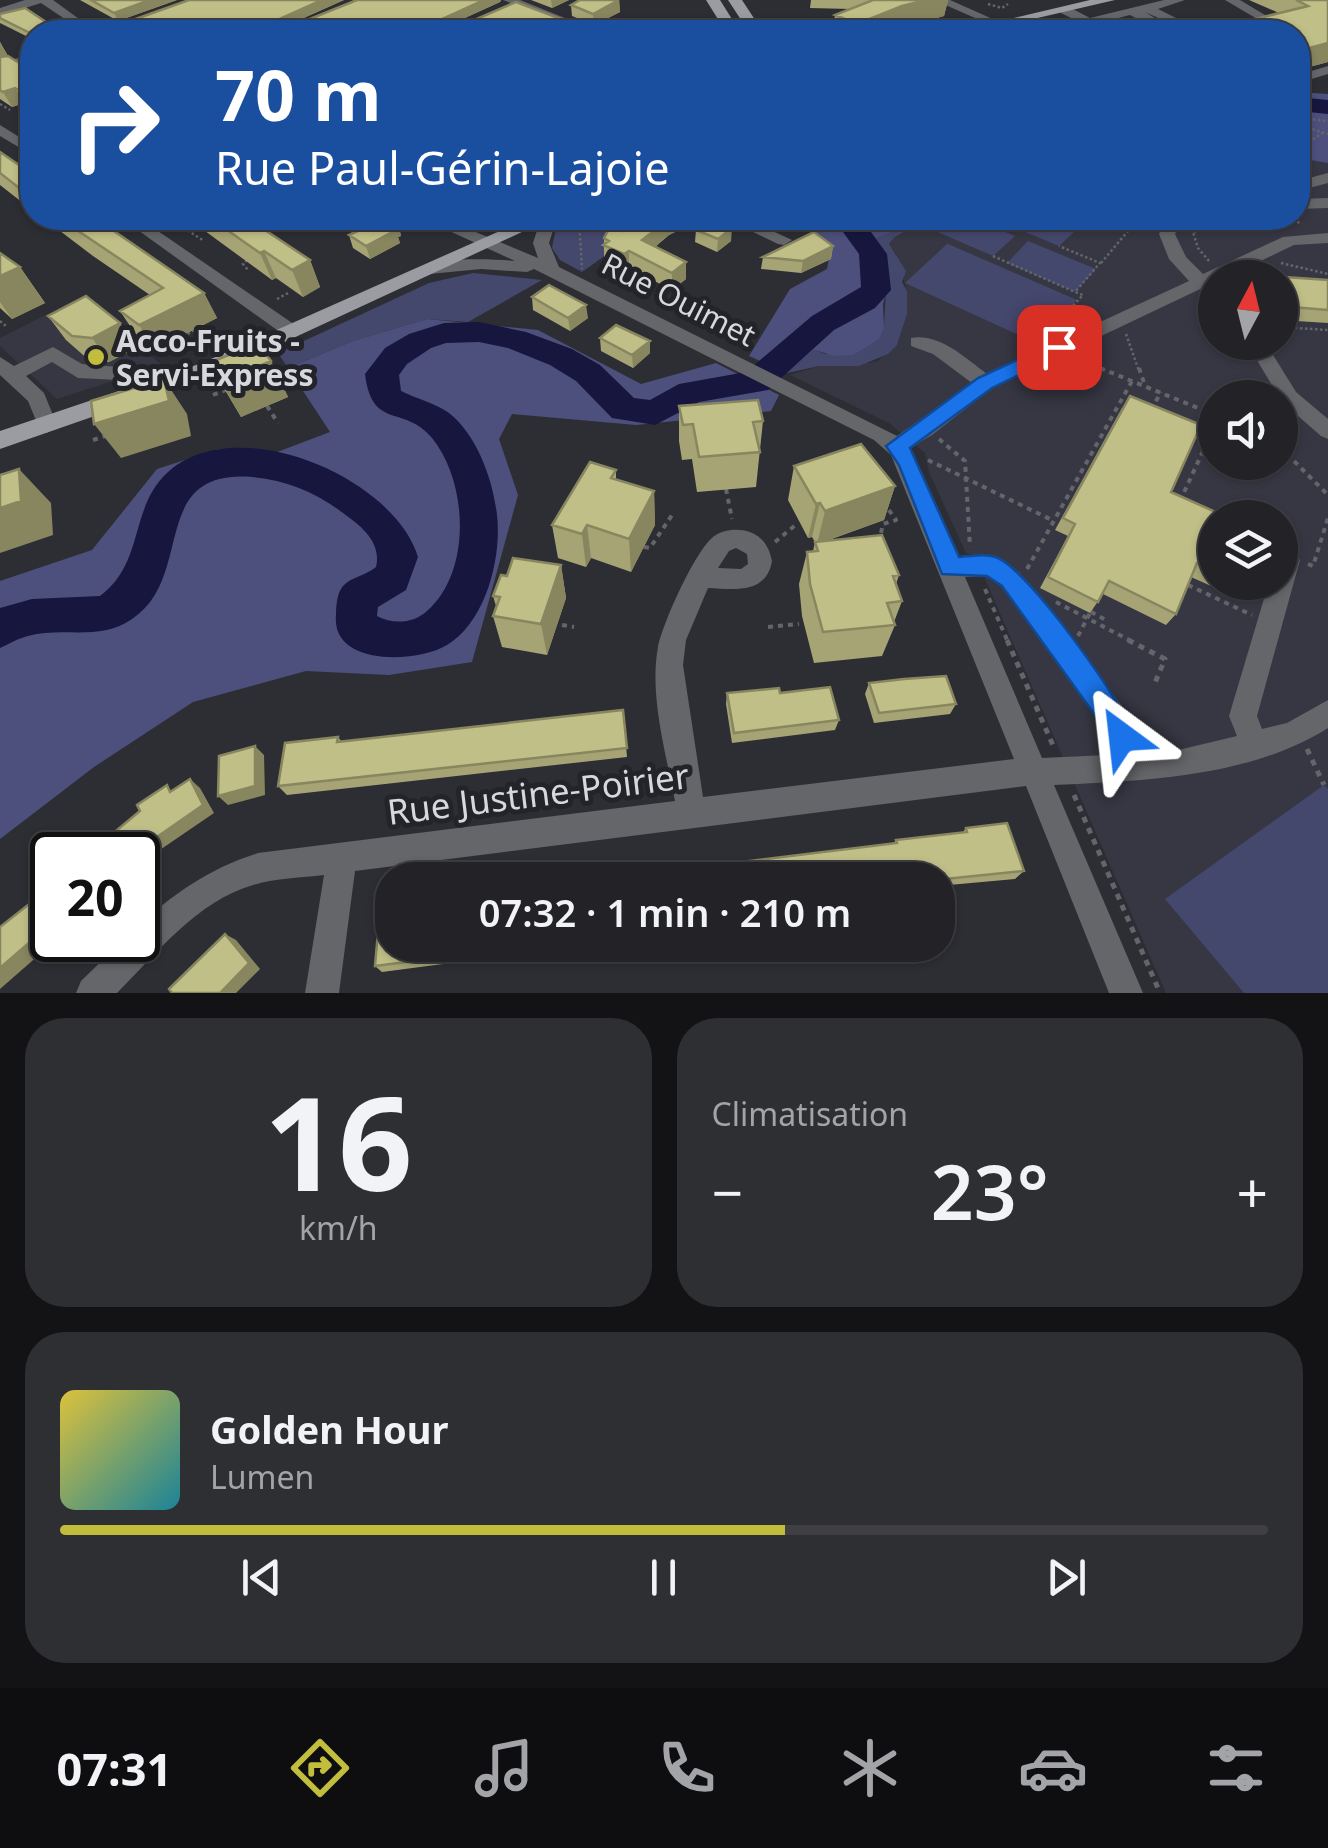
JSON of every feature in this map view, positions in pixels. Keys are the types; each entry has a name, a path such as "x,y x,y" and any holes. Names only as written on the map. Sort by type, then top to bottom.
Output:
{"main road":[{"path":"1019,20 1100,1"},
{"path":"0,440 143,393 518,230"}],"street":[{"path":"0,12 37,0"},
{"path":"45,0 74,20"},
{"path":"141,20 199,0"},
{"path":"940,0 990,20"},
{"path":"1065,10 1095,20 1179,0"},
{"path":"1231,0 1267,20"},
{"path":"492,14 513,1 562,20"},
{"path":"552,16 574,6"},
{"path":"1146,8 1172,20"},
{"path":"1131,12 1148,20"},
{"path":"146,230 291,331"},
{"name":"Rue Ouimet","path":"457,230 551,269 896,446"},
{"path":"425,271 481,264 551,269 541,243 544,230"},
{"path":"760,230 784,240"},
{"path":"1169,230 1178,260 1198,279"},
{"path":"1247,260 1297,239 1328,238"},
{"path":"1126,993 1045,760 961,561 896,446 925,430 985,383 1198,280"},
{"path":"918,342 940,349 985,383"},
{"path":"47,425 36,398 6,370 54,353 78,371 127,374 143,393"},
{"path":"1265,360 1289,397 1328,432"},
{"path":"961,561 991,566 1010,579 1114,719 1122,737 1121,766"},
{"path":"691,811 670,653 674,634 702,577"},
{"path":"1255,745 1243,724 1244,709 1276,600"},
{"name":"Rue Justine-Poirier","path":"93,993 213,886 258,868 1045,760 1170,766 1294,734 1328,712"},
{"path":"322,993 342,856"}],"path":[{"path":"981,1 1002,8 1008,4"},
{"path":"0,104 10,110"},
{"path":"187,230 204,241"},
{"path":"190,232 194,230"},
{"path":"580,230 583,274"},
{"path":"1075,292 1129,230"},
{"path":"1202,230 1194,232 1198,248 1208,260"},
{"path":"1059,246 1100,264"},
{"path":"994,256 1082,295 1038,344 1048,352"},
{"path":"247,260 243,264 248,270"},
{"path":"1298,267 1327,275"},
{"path":"270,303 290,292"},
{"path":"6,326 0,319 7,314"},
{"path":"1298,328 1328,330"},
{"path":"164,351 194,330"},
{"path":"1126,333 1145,386"},
{"path":"1076,358 1198,408"},
{"path":"1024,576 1132,381"},
{"path":"213,395 237,386"},
{"path":"1146,418 1161,392"},
{"path":"267,406 278,423"},
{"path":"1150,412 1165,418"},
{"path":"1194,431 1198,433"},
{"path":"92,440 112,434"},
{"path":"939,439 962,455 966,478 961,561"},
{"path":"923,458 1054,521"},
{"path":"1180,502 1198,462"},
{"path":"1298,465 1328,495"},
{"path":"726,489 734,527"},
{"path":"878,495 896,520 883,524 881,533"},
{"path":"644,546 650,548 672,515"},
{"path":"1298,559 1314,566 1328,518"},
{"path":"771,545 798,522"},
{"path":"980,578 1045,760"},
{"path":"1184,583 1237,608"},
{"path":"1052,600 1106,620"},
{"path":"1089,615 1096,602"},
{"path":"1089,615 1165,659 1154,685"},
{"path":"768,627 799,624"},
{"path":"562,625 574,627"},
{"path":"1306,746 1324,785"},
{"path":"1073,792 1160,993"}],"shaded area":[{"path":"1310,93 1328,94 1328,163 1310,160"},
{"path":"1310,160 1328,163 1328,993 1166,993 975,556 966,553 929,472 925,453 889,423 790,375 819,366 876,362 897,345 907,314 907,291 896,254 889,245 908,230 1310,230"},
{"path":"556,230 623,230 634,235 582,272 560,260 552,248"},
{"path":"814,230 898,230 876,238 888,279 884,327 879,339 853,355 835,356 814,350 787,373 749,356 790,289 827,269 830,253 804,239"},
{"path":"908,230 889,244 906,271 902,282 907,291 907,314 897,345 888,354 859,366 819,366 787,373 814,350 825,354 884,327 887,270 880,260 875,238"},
{"path":"933,230 1000,230 1015,236 993,256"},
{"path":"1020,230 1076,230 1059,246"},
{"path":"1028,241 1096,269 1075,292 1007,263"},
{"path":"947,244 1077,300 1038,344 905,283"},
{"path":"473,273 542,280 468,322 427,319 353,341 288,368 278,353 429,283"},
{"path":"79,298 162,365 57,399 0,346 0,338"},
{"path":"427,319 538,330 641,384 716,363 779,395 771,411 636,425 512,414 499,439 518,495 472,662 389,675 306,671 193,702 94,767 0,839 0,581 92,550 157,469 219,449 272,454 330,432 288,368 353,341"},
{"path":"1324,785 1328,789 1328,993 1244,993 1165,899"}],"building":[{"path":"91,0 150,0 114,13"},
{"path":"189,0 322,0 277,20 133,20"},
{"path":"357,0 484,0 440,20 307,20"},
{"path":"580,0 619,0 593,14 571,5"},
{"path":"873,0 926,0 867,20 847,20 835,15"},
{"path":"1296,0 1328,0 1328,43 1310,48 1310,20 1251,20 1308,6"},
{"path":"516,2 564,20 474,20"},
{"path":"25,8 43,20 20,20 20,28 0,18 0,14"},
{"path":"8,56 20,64 20,91 0,90 0,57"},
{"path":"0,152 20,166 20,189 0,173"},
{"path":"77,230 112,230 204,293 139,325 120,311 163,288"},
{"path":"227,230 265,230 310,260 292,270 264,251 260,253"},
{"path":"360,230 396,230 366,246 349,235"},
{"path":"608,230 655,230 642,240 686,262 672,273 629,251 624,254 603,245 609,241 604,238"},
{"path":"696,230 729,230 718,239"},
{"path":"814,232 833,246 803,261 763,257"},
{"path":"0,253 20,267 0,276"},
{"path":"1298,278 1328,280 1328,310 1298,308"},
{"path":"549,285 586,305 568,318 532,297"},
{"path":"86,296 120,323 92,338 72,336 48,316"},
{"path":"616,325 650,341 632,355 600,338"},
{"path":"258,343 271,361 221,382 209,363"},
{"path":"164,379 169,401 94,424 91,401"},
{"path":"1130,396 1198,424 1171,492 1198,504 1198,564 1176,614 1109,581 1098,602 1048,577 1075,524 1063,518"},
{"path":"758,400 763,421 753,422 760,452 699,457 693,424 683,425 679,406"},
{"path":"861,444 895,486 825,511 820,503 816,504 794,466"},
{"path":"590,462 616,470 611,478 654,491 629,539 587,525 582,534 552,525"},
{"path":"19,469 21,501 0,508 0,475"},
{"path":"882,535 899,575 893,576 902,601 887,603 895,625 823,632 810,584 807,552 818,551 815,542"},
{"path":"513,558 561,565 541,624 493,616 500,597 493,596 501,575 507,576"},
{"path":"946,676 956,704 879,713 869,683 904,679"},
{"path":"830,687 839,720 734,733 727,693 779,688 780,693"},
{"path":"623,710 627,748 278,786 285,743 338,737 337,742"},
{"path":"255,746 255,786 218,796 219,756"},
{"path":"190,779 203,805 160,835 115,832 140,811 137,805 167,785 170,792"},
{"path":"1007,823 1024,871 955,878 955,862 741,862 897,843 896,840 967,832 966,828"},
{"path":"30,903 30,942 0,968 0,927"},
{"path":"225,934 249,963 220,993 172,993 169,989"}],"waterway":[{"path":"1310,105 1328,107"},
{"path":"0,629 32,617 82,617 114,609 141,583 171,494 183,480 201,469 238,463 276,467 314,478 368,511 394,541 399,557 392,578 358,598 356,622 365,632 388,640 413,640 434,631 451,616 464,596 472,572 477,547 476,500 465,464 445,430 432,419 385,397 382,374 396,356 420,341 444,333 479,332 515,339 561,357 588,373 624,409 655,413 691,392 756,382 823,323 864,301 876,290 873,254 857,230"}],"place":[{"name":"Acco-Fruits - Servi-Express","path":"96,357"}],"route":[{"path":"1059,347 985,383 925,430 896,446 908,462 951,567 991,566 1010,579 1114,719 1122,737"}]}
